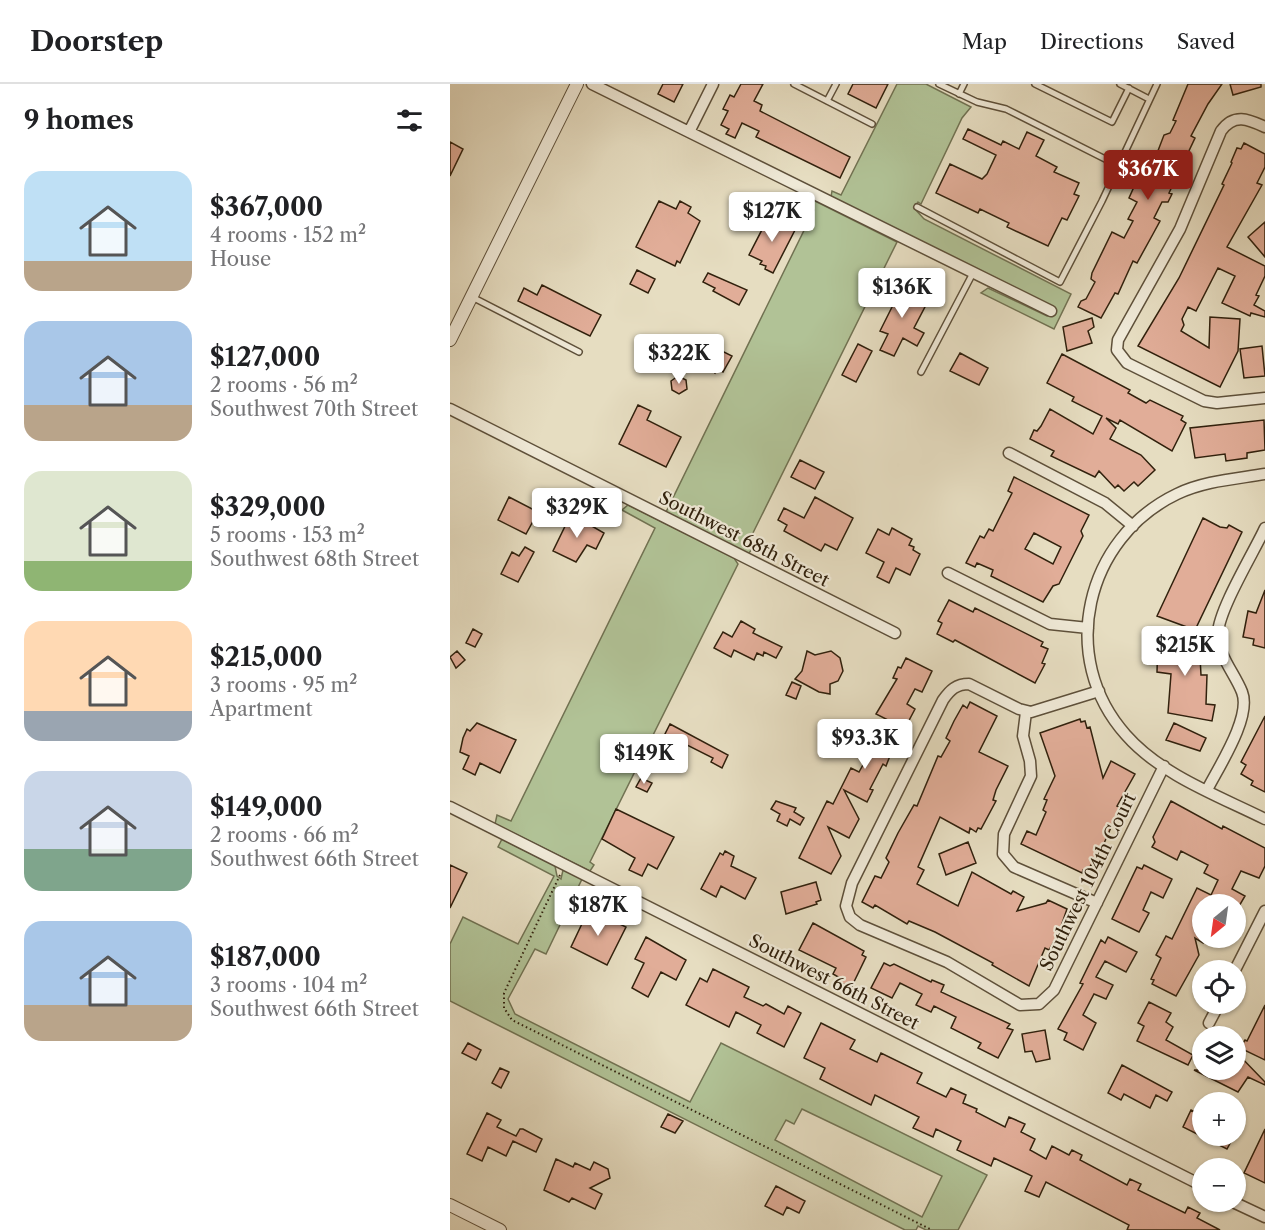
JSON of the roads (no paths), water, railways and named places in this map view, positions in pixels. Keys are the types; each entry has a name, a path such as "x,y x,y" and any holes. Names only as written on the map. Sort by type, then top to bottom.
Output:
{"street":[{"path":"450,340 577,84"},
{"path":"592,84 1051,311"},
{"path":"689,132 713,84"},
{"path":"1265,127 1237,118 1228,122 1221,130 1184,222 1160,268 1127,319 1117,345 1120,355 1127,363 1198,399 1217,403 1265,398"},
{"name":"Southwest 68th Street","path":"450,409 895,633"},
{"path":"1008,453 1105,503 1133,526"},
{"path":"1265,474 1226,480 1177,494 1133,526 1122,538 1099,574 1090,602 1088,628 1089,657 1099,691 1125,734 1164,766 1265,819"},
{"path":"1207,790 1235,733 1244,703 1242,691 1220,648 1219,623 1265,528"},
{"path":"948,573 1050,624 1088,628"},
{"name":"Southwest 104th Court","path":"1026,712 977,687 961,684 951,690 943,700 849,890 847,912 854,921 867,929 947,962 1020,1005 1034,1006 1044,1001 1054,990 1164,766"},
{"path":"1097,903 1014,867 1003,854 1004,834 1031,776 1030,761 1023,736 1026,712 1043,710 1099,691"},
{"name":"Southwest 66th Street","path":"450,807 1192,1180"},
{"path":"1240,960 1265,911"},
{"path":"1209,1023 1214,1014"},
{"path":"450,1205 500,1230"},
{"path":"1246,1208 1265,1217"}],"lane":[{"path":"794,84 872,124"},
{"path":"827,101 836,84"},
{"path":"939,84 977,102 1006,109 1119,166"},
{"path":"959,94 964,84"},
{"path":"1035,84 1112,122 1129,88"},
{"path":"1120,84 1149,99"},
{"path":"917,207 1060,282 1119,166 1157,84"},
{"path":"921,372 973,273"},
{"path":"472,297 579,352"}]}
